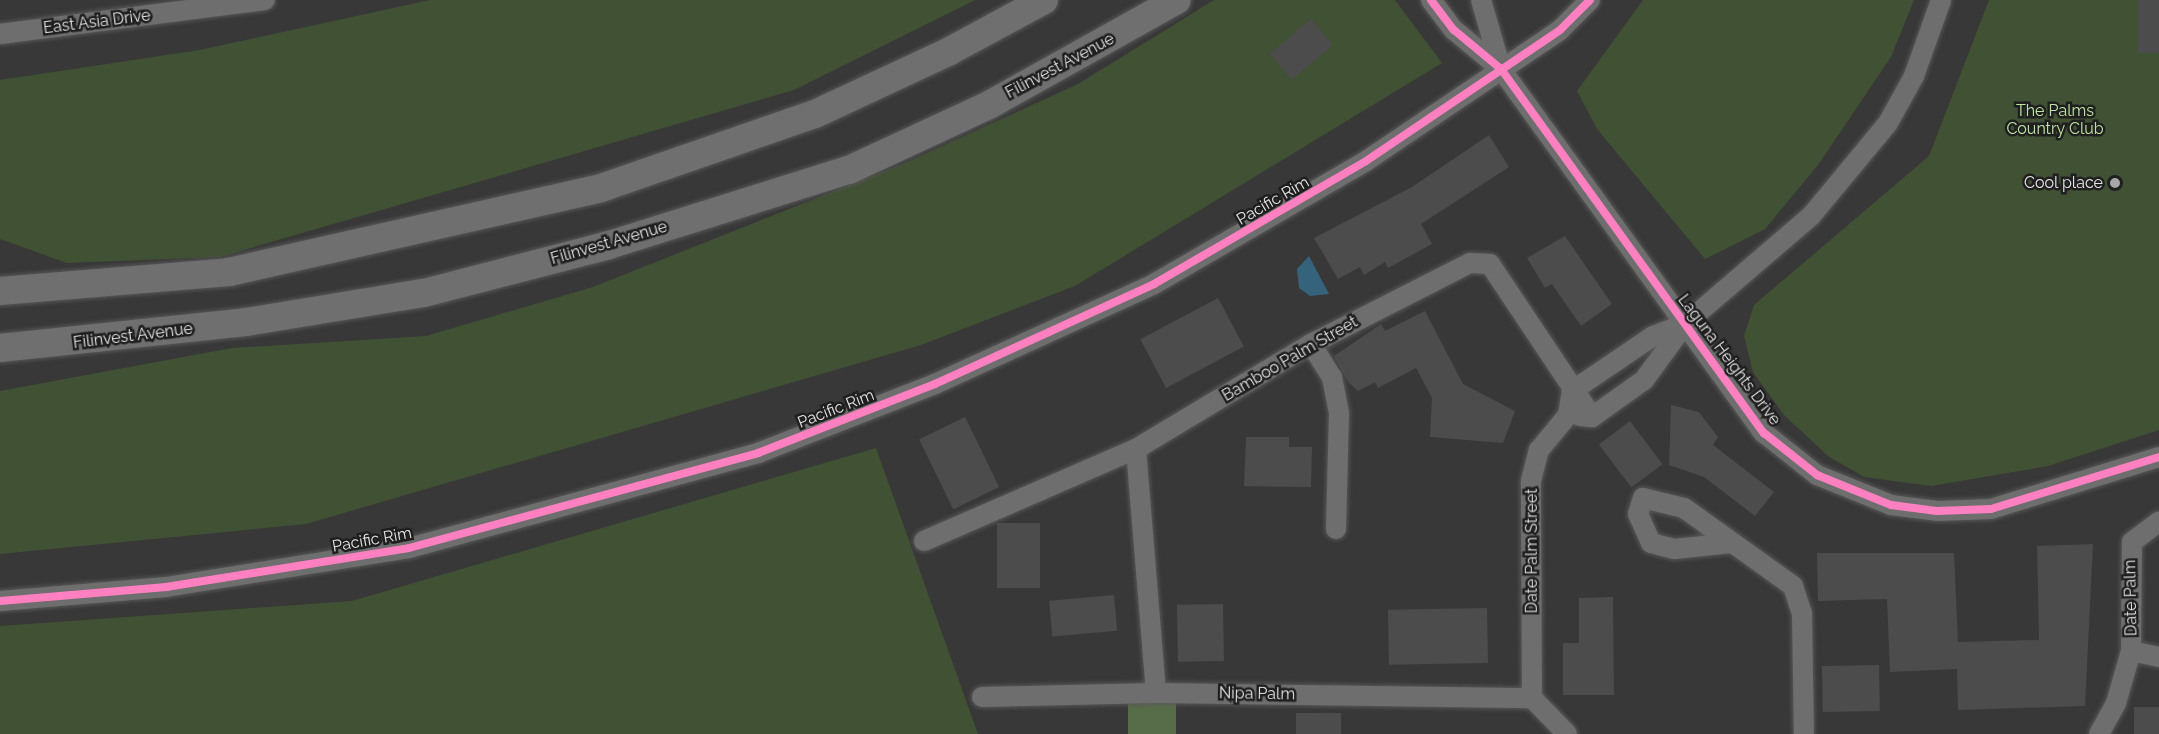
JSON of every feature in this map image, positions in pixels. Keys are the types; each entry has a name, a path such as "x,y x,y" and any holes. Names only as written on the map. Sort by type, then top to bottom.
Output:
{"main road":[{"path":"0,291 229,272 601,188 814,114 1044,0"},
{"name":"Filinvest Avenue","path":"0,348 246,322 413,295 609,245 849,170 989,105 1177,0"}],"street":[{"name":"East Asia Drive","path":"0,34 265,0"},
{"name":"Laguna Heights Drive","path":"1431,0 1454,30 1501,69 1764,433 1817,476 1891,505 1937,511 1991,509 2159,458"},
{"name":"Laguna Heights Drive","path":"1481,0 1501,69"},
{"name":"Pacific Rim","path":"0,601 166,587 409,548 758,453 935,384 1154,284 1366,161 1560,30 1590,0"},
{"path":"1568,414 1592,417 1644,380 1685,324 1764,259 1854,169 1888,123 1914,76 1941,0"},
{"name":"Bamboo Palm Street","path":"924,541 1136,448 1311,344 1481,261 1490,264 1572,391 1592,417"},
{"path":"1572,391 1653,336 1685,324"},
{"path":"1311,344 1332,377 1339,413 1336,529"},
{"name":"Date Palm Street","path":"1532,698 1531,481 1539,450 1568,414 1572,391"},
{"path":"1136,448 1156,693"},
{"name":"Date Palm","path":"2132,651 2132,542 2159,522"},
{"path":"1731,543 1793,586 1799,598 1804,734"},
{"path":"2100,734 2116,703 2132,651 2159,657"},
{"name":"Nipa Palm","path":"982,697 1156,693 1532,698"},
{"path":"1532,698 1567,734"}],"green space":[{"path":"430,0 975,0 794,90 220,257 67,263 0,239 0,80 200,50"},
{"path":"1214,0 1395,0 1442,63 1075,286 921,345 306,524 0,554 0,391 232,348 426,336 593,287 905,163 1078,84"},
{"path":"1643,0 1914,0 1891,57 1818,165 1765,229 1705,259 1597,129 1577,91"},
{"name":"The Palms Country Club","path":"1989,0 2159,0 2159,430 2048,466 1931,486 1864,477 1828,456 1784,415 1753,372 1744,336 1754,305 1929,156"},
{"path":"876,448 978,734 0,734 0,626 352,601"},
{"path":"1128,703 1176,703 1176,734 1128,734"}],"water":[{"path":"1309,256 1329,294 1310,296 1299,288 1297,269"}],"building":[{"path":"2138,0 2159,0 2159,53 2138,53"},
{"path":"1311,19 1333,45 1291,80 1270,54"},
{"path":"1489,135 1509,167 1421,224 1432,244 1388,268 1385,262 1364,275 1360,267 1338,279 1314,238 1412,187"},
{"path":"1565,236 1612,304 1581,326 1552,284 1545,288 1527,258"},
{"path":"1218,298 1244,347 1166,388 1140,339"},
{"path":"1425,311 1463,384 1515,411 1503,443 1430,437 1432,398 1416,368 1378,388 1375,382 1358,391 1348,382 1334,356 1381,324 1385,331"},
{"path":"1671,405 1699,412 1718,437 1713,445 1774,492 1755,516 1704,477 1669,465"},
{"path":"965,417 999,487 953,509 919,439"},
{"path":"1630,421 1662,464 1631,488 1599,444"},
{"path":"1246,437 1289,437 1289,447 1312,447 1311,487 1244,486"},
{"path":"997,523 1040,523 1040,588 997,588"},
{"path":"2093,544 2085,706 1958,710 1957,669 1890,672 1887,599 1818,601 1817,553 1954,553 1958,642 2039,640 2037,546"},
{"path":"1114,595 1117,631 1052,637 1049,601"},
{"path":"1613,597 1614,695 1563,695 1563,643 1579,643 1579,598"},
{"path":"1223,604 1224,661 1178,662 1177,605"},
{"path":"1487,608 1488,663 1389,665 1388,610"},
{"path":"1879,665 1880,711 1823,712 1822,666"},
{"path":"2134,707 2159,707 2159,734 2134,734"},
{"path":"1296,713 1341,713 1341,734 1296,734"}],"cycle path":[{"path":"1431,0 1454,30 1501,69 1764,433 1817,475 1891,505 1937,511 1991,509 2159,457"},
{"path":"0,601 166,587 409,548 758,453 935,384 1154,284 1366,161 1560,30 1590,0"}],"place":[{"name":"Cool place","path":"2115,183"}]}
